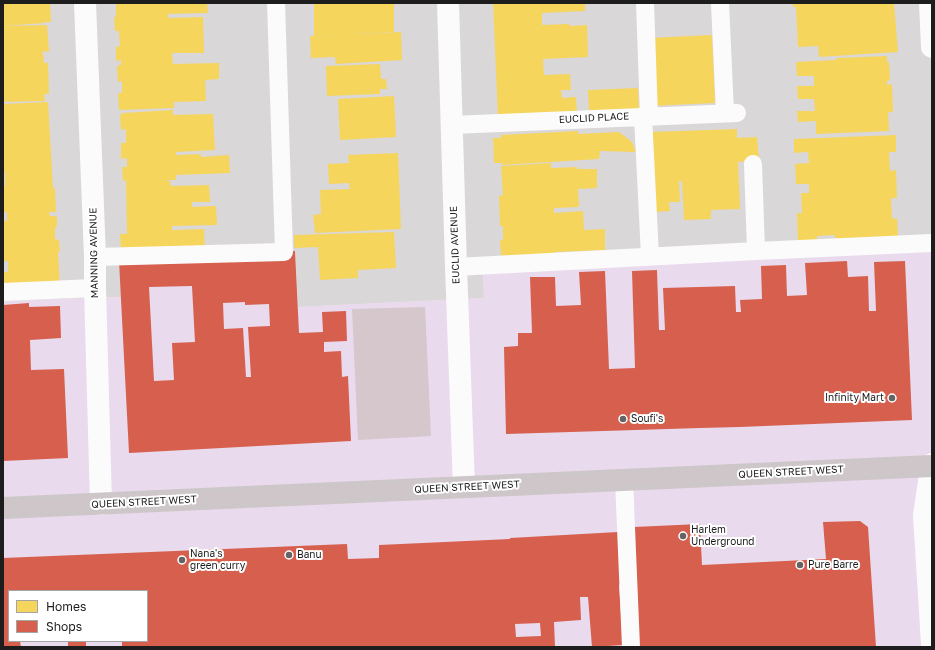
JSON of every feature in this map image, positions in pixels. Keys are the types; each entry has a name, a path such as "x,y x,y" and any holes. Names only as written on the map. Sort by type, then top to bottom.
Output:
{"main road":[{"name":"QUEEN STREET WEST","path":"3,508 932,466"}],"street":[{"name":"MANNING AVENUE","path":"85,3 95,258 101,504"},
{"name":"EUCLID AVENUE","path":"448,3 464,487"},
{"path":"930,3 932,46"},
{"path":"932,466 924,515 932,644"}],"lane":[{"path":"95,258 284,252 276,3"},
{"path":"646,3 646,116 650,256"},
{"name":"EUCLID PLACE","path":"452,125 731,113 720,3"},
{"path":"753,164 756,250"},
{"path":"456,267 756,250 932,243"},
{"path":"3,292 95,288"},
{"path":"624,480 631,647"}],"shaded area":[{"path":"3,3 932,3 932,252 483,270 484,298 298,307 295,251 121,297 3,301"},
{"path":"295,251 298,307 484,298 483,269 932,252 932,647 3,647 3,301 121,297 119,261"},
{"path":"425,307 431,436 358,440 352,309"}],"building: Homes":[{"path":"3,3 50,3 51,22 3,26"},
{"path":"116,3 207,3 208,13 168,14 168,18 203,17 204,53 172,53 173,64 219,63 219,79 205,80 206,101 174,102 174,108 119,110 118,93 122,93 122,81 118,82 117,66 121,65 121,60 116,61 116,47 120,46 119,31 115,31 114,17 116,17"},
{"path":"314,3 394,3 394,32 314,36"},
{"path":"493,3 585,3 585,11 542,13 542,25 587,25 588,57 543,59 544,75 570,74 571,90 561,90 562,98 576,97 577,113 498,119"},
{"path":"793,3 894,3 898,52 819,57 818,46 798,47 796,7 793,7"},
{"path":"47,25 49,52 43,51 43,54 44,63 48,63 49,94 44,94 45,101 3,102 3,26"},
{"path":"401,32 402,60 336,64 335,57 311,58 310,36"},
{"path":"712,35 715,103 651,106 648,38"},
{"path":"887,56 887,62 889,62 890,80 887,81 887,85 892,84 893,112 888,112 889,131 816,134 816,121 798,122 797,111 815,111 814,99 798,99 797,86 814,86 814,76 797,76 796,62 836,60 836,58"},
{"path":"380,64 381,79 386,79 387,89 380,89 380,94 327,96 326,66"},
{"path":"638,88 639,110 598,113 599,110 589,110 588,90"},
{"path":"394,96 396,137 340,140 338,99"},
{"path":"48,102 53,188 55,188 56,212 49,212 50,216 57,217 55,239 59,240 60,252 58,251 60,289 3,291 3,272 8,272 8,261 3,261 3,221 7,221 7,212 3,212 3,186 5,186 5,171 3,171 3,104"},
{"path":"173,110 173,115 213,114 215,150 176,152 176,155 201,154 201,157 229,155 230,173 176,175 176,180 165,180 170,181 171,186 209,185 210,202 192,202 192,207 216,206 217,225 172,226 172,230 204,229 205,253 121,251 120,234 127,234 127,181 123,181 122,167 127,167 127,158 121,159 121,143 126,143 126,129 121,130 120,115 122,113"},
{"path":"737,129 737,138 757,137 759,160 738,162 740,209 711,210 711,219 684,220 682,181 679,181 680,202 669,202 670,211 655,212 651,132"},
{"path":"578,131 578,134 619,132 632,142 636,152 600,151 599,159 502,165 502,163 494,163 493,138 501,138 501,135"},
{"path":"896,135 896,152 889,152 890,171 896,170 897,198 891,198 892,219 897,218 898,236 837,240 834,235 817,236 817,241 798,243 797,213 802,213 801,193 809,193 809,184 796,184 795,164 809,163 808,152 794,153 794,139"},
{"path":"398,153 401,229 315,233 313,215 321,214 320,190 350,189 349,183 329,184 328,164 349,163 348,155"},
{"path":"551,163 551,168 577,167 577,169 597,169 597,188 578,189 579,207 554,208 554,213 583,211 584,230 605,229 605,250 555,252 555,259 504,261 504,255 501,256 500,240 503,240 503,226 500,226 499,196 503,195 501,166"},
{"path":"394,232 396,268 358,270 358,278 320,280 318,247 294,248 294,235"}],"building: Shops":[{"path":"295,251 299,333 323,332 322,312 346,311 347,341 324,342 324,352 341,351 342,377 348,376 351,441 129,453 119,261","holes":["192,286 195,342 172,343 174,380 154,381 149,287","245,302 245,305 269,304 270,326 248,327 251,377 246,377 243,328 224,329 223,303"]},
{"path":"847,261 848,277 868,276 869,311 876,311 874,262 905,261 912,420 506,434 504,347 518,346 518,333 532,333 530,277 555,277 556,306 581,305 579,272 605,271 609,369 635,368 632,271 657,270 659,330 665,330 663,288 735,286 736,312 741,312 740,300 762,299 761,266 786,265 787,296 807,295 805,263"},
{"path":"29,303 29,307 60,306 61,338 30,340 31,370 64,369 68,458 3,461 3,305"},
{"path":"860,521 868,527 876,647 636,647 634,527 700,524 702,565 826,559 823,522"},
{"path":"618,532 621,584 619,585 623,645 592,647 588,597 580,597 581,620 554,622 555,647 122,647 122,642 148,642 148,590 8,590 8,642 20,642 21,647 3,647 3,558 347,544 348,559 379,558 379,545","holes":["540,623 541,636 516,637 515,624"]},
{"path":"68,642 86,642 86,647 68,647"}],"tram line":[{"path":"3,499 882,459 932,458"},
{"path":"3,516 932,474"}],"place":[{"name":"Infinity Mart","path":"892,398"},
{"name":"Soufi's","path":"623,419"},
{"name":"Harlem Underground","path":"683,536"},
{"name":"Banu","path":"289,555"},
{"name":"Nana's green curry","path":"182,560"},
{"name":"Pure Barre","path":"800,565"}]}
